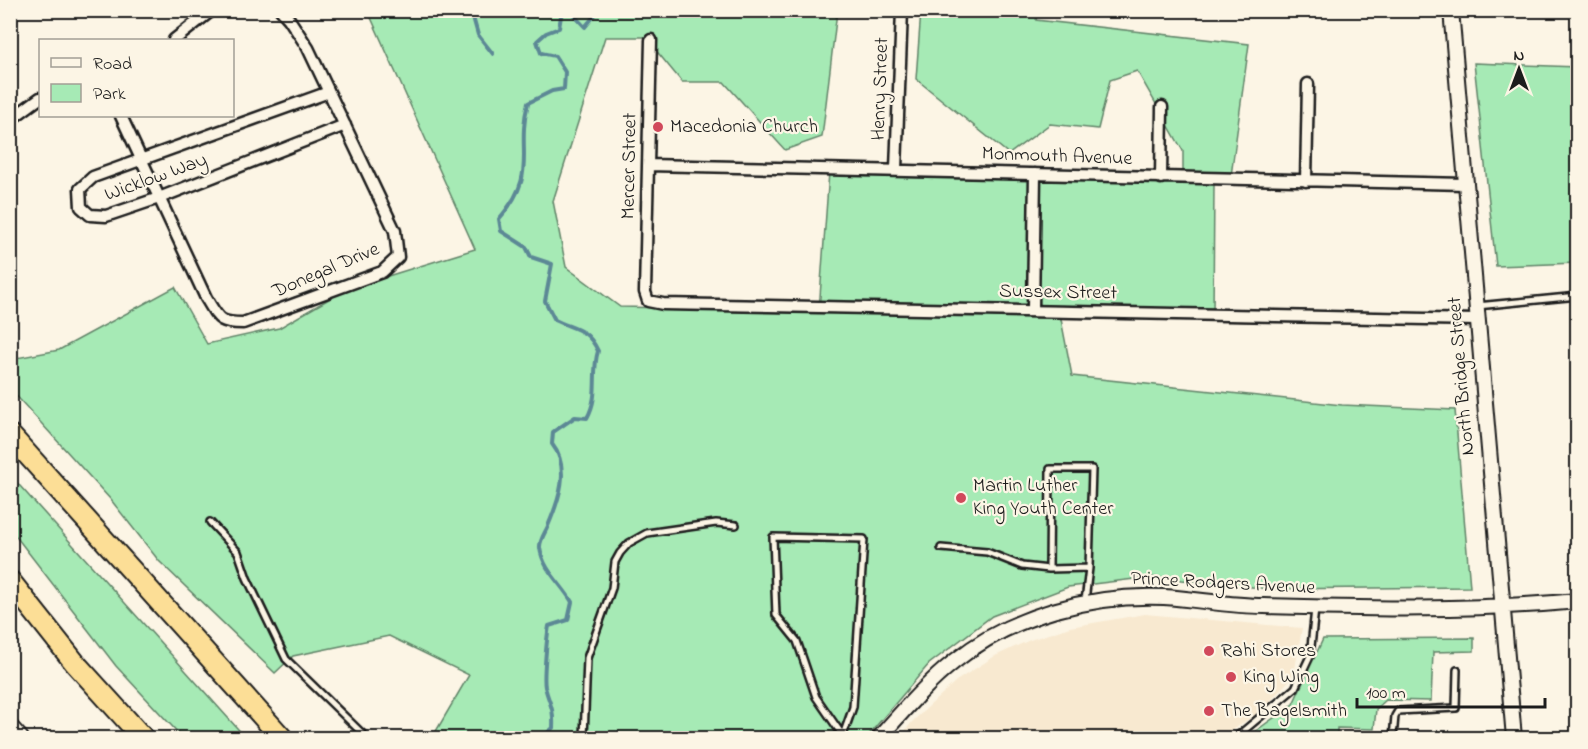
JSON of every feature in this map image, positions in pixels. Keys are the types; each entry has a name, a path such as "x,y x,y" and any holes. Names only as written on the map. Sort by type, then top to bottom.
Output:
{"highway":[{"path":"10,435 282,738"},
{"path":"10,580 75,663 143,738"}],"street":[{"path":"175,39 212,10"},
{"name":"Donegal Drive","path":"121,117 206,298 225,323 243,323 376,274 392,265 398,257 395,231 308,48 289,19 280,10"},
{"name":"Henry Street","path":"896,170 902,10"},
{"name":"North Bridge Street","path":"1451,10 1514,738"},
{"name":"Mercer Street","path":"645,292 651,40"},
{"path":"1306,181 1308,84"},
{"name":"Wicklow Way","path":"329,93 87,180 79,195 81,207 90,215 101,217 159,198 345,125"},
{"path":"11,119 39,99"},
{"path":"1161,178 1162,107"},
{"name":"Monmouth Avenue","path":"648,165 1465,184"},
{"path":"1033,310 1035,174"},
{"name":"Sussex Street","path":"645,292 648,301 663,304 1033,310 1476,313"},
{"name":"Prince Rodgers Avenue","path":"879,738 929,683 985,640 1025,621 1106,598 1164,597 1252,606 1430,610 1504,608 1578,601"},
{"path":"10,726 21,738"}],"lane":[{"path":"1476,313 1578,296"},
{"path":"1048,569 1050,469 1092,470 1089,568 1085,603"},
{"path":"210,522 238,552 250,585 286,659 367,738"},
{"path":"584,738 587,658 612,588 615,562 620,553 629,543 647,533 716,523 736,525"},
{"path":"773,537 864,539 853,707 843,737 816,698 797,641 776,615 773,537"},
{"path":"941,548 987,552 1022,566 1048,569 1089,568"},
{"path":"1235,738 1295,688 1310,656 1315,608"},
{"path":"1393,738 1395,716 1398,711 1456,708 1457,670"}],"shaded area":[{"path":"1145,614 1302,628 1294,675 1263,709 1221,738 899,738 913,721 956,681 995,656 1030,640 1070,627"}],"green space":[{"path":"368,11 837,11 822,137 785,150 724,82 682,82 645,37 605,37 553,201 566,267 620,307 819,311 829,172 1183,182 1183,151 1137,71 1110,80 1098,129 1050,124 1009,154 916,79 921,11 1038,11 1036,20 1249,44 1230,183 1214,184 1213,317 1060,314 1072,376 1342,405 1455,410 1470,587 1272,589 1151,577 1068,587 992,616 929,664 866,738 432,738 469,675 389,636 293,656 275,673 159,561 111,500 11,390 11,359 59,350 175,287 207,344 279,328 346,289 475,249"},
{"path":"1474,63 1577,67 1577,263 1496,266"},
{"path":"11,476 246,738 183,738 116,666 11,530"},
{"path":"1474,638 1474,651 1433,652 1431,701 1386,700 1376,709 1374,729 1337,728 1337,738 1246,738 1293,704 1323,639"}],"waterway":[{"path":"471,10 478,35 493,54"},
{"path":"541,738 553,728 552,711 545,687 549,626 568,620 572,602 549,570 540,548 541,540 556,506 561,484 561,463 552,444 553,432 575,417 587,418 593,401 598,351 585,334 555,320 545,301 552,264 531,257 526,247 501,231 499,219 511,203 523,175 525,120 528,103 552,91 564,89 565,72 555,56 541,53 537,41 546,33 559,28 561,16 566,10"},
{"path":"569,10 585,27 599,10"},
{"path":"500,738 503,733 517,738"}],"place":[{"name":"Macedonia Church","path":"658,127"},
{"name":"Martin Luther King Youth Center","path":"961,498"},
{"name":"Rahi Stores","path":"1209,651"},
{"name":"King Wing","path":"1231,677"},
{"name":"The Bagelsmith","path":"1209,711"}]}
